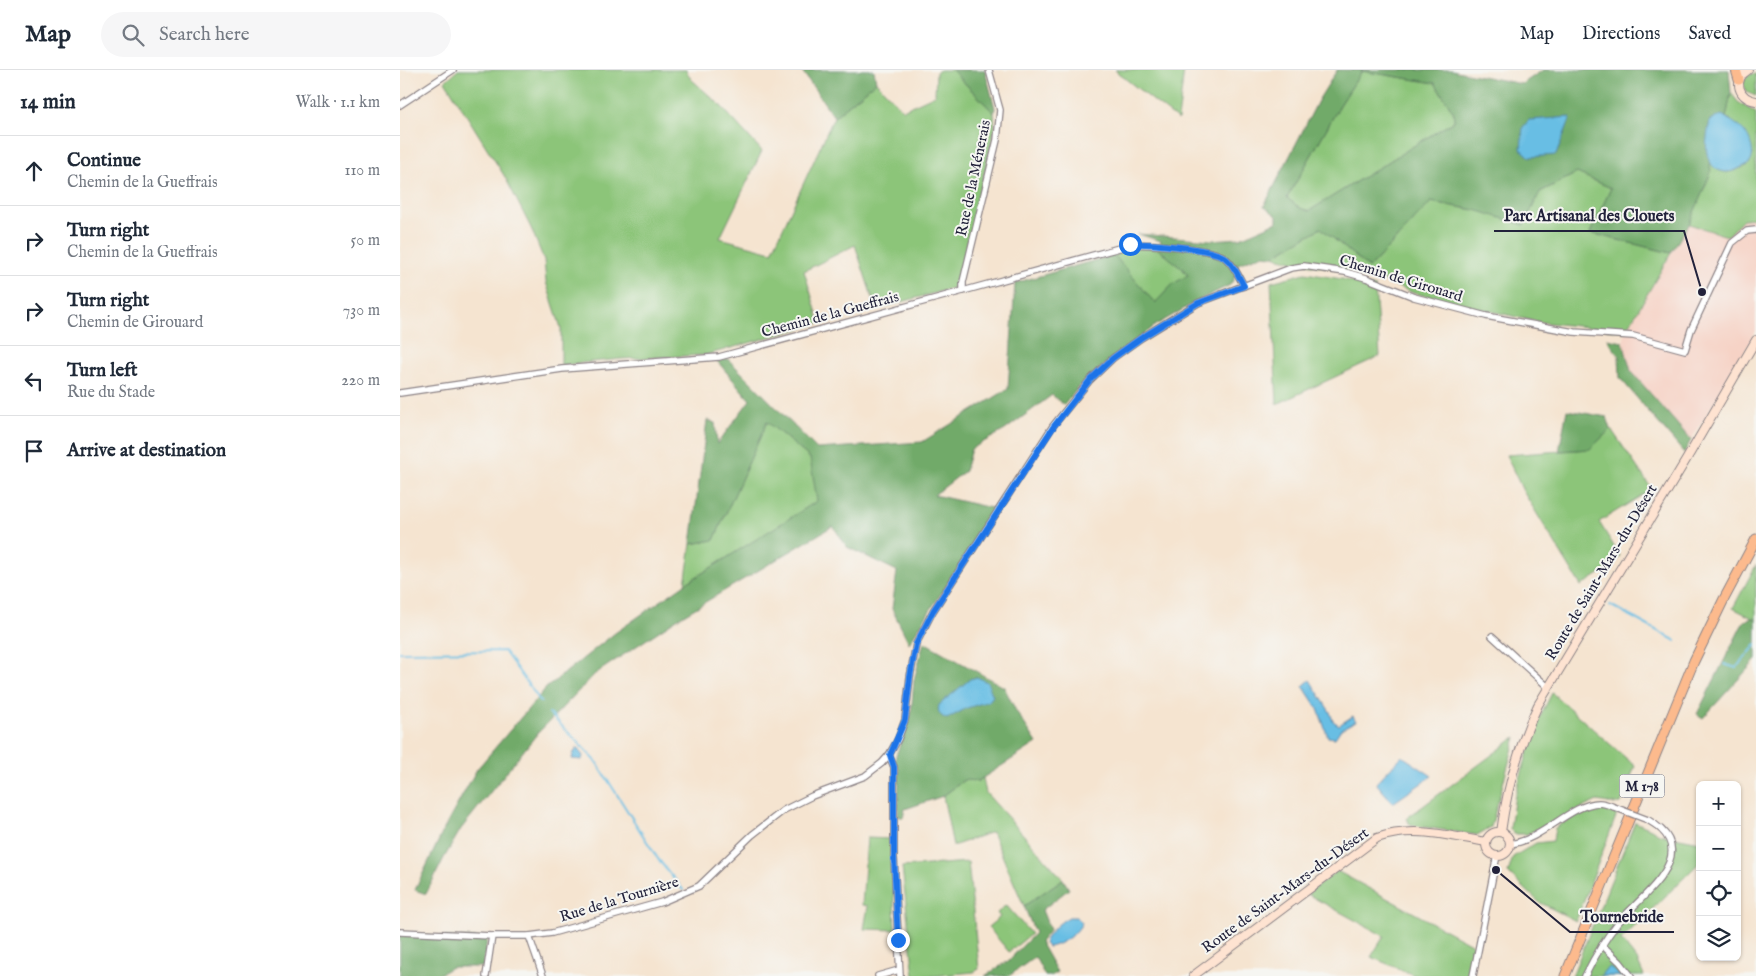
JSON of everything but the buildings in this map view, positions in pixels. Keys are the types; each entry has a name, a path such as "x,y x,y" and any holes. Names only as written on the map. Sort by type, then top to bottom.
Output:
{"main road":[{"path":"1736,70 1739,80"},
{"path":"1748,70 1741,75 1738,85 1746,98 1756,101"},
{"name":"Route de Saint-Mars-du-Désert","path":"1501,832 1512,776 1520,750 1530,723 1548,687 1686,460 1756,340"},
{"name":"M 178","path":"1565,976 1694,661 1756,539"},
{"name":"Route de Saint-Mars-du-Désert","path":"1193,976 1377,838 1389,834 1414,831 1486,842"},
{"path":"1501,832 1508,837 1510,844 1504,854 1497,855 1488,850 1486,842 1493,833 1501,832"}],"street":[{"path":"400,105 453,70"},
{"name":"Rue de la Ménerais","path":"963,292 963,282 997,140 1000,110 988,70"},
{"name":"Chemin de Girouard","path":"760,828 784,810 799,802 865,776 890,755 905,720 912,660 920,634 948,587 1069,404 1113,358 1141,338 1198,303 1291,268 1304,266 1318,267 1355,274 1414,297 1486,316 1574,332 1632,336 1685,350 1691,330 1732,243 1747,231 1756,230"},
{"name":"Chemin de la Gueffrais","path":"400,393 562,369 719,356 963,292 1130,244 1150,244 1218,254 1230,263 1244,286"},
{"path":"1492,636 1548,687"},
{"path":"878,976 900,973 894,857 894,767 890,755"},
{"path":"1510,844 1530,840 1583,808 1599,803 1648,820 1656,825 1670,841 1672,858 1664,875 1628,912 1602,944 1585,976"},
{"name":"Rue de la Tournière","path":"492,936 529,936 552,933 680,896 699,886 760,828"},
{"path":"1473,976 1497,855"},
{"path":"400,932 492,936 486,976"},
{"path":"529,936 543,976"},
{"path":"1602,944 1631,976"}],"shaded area":[{"path":"1756,218 1756,331 1691,440 1631,371 1623,342 1626,331 1689,224 1727,236 1743,219"}],"green space":[{"path":"458,70 686,70 691,79 720,105 762,151 720,238 772,252 834,117 876,82 903,110 935,95 936,72 952,70 994,113 995,129 958,284 953,288 876,309 855,245 804,271 820,323 706,355 621,359 561,365 561,328 546,282 544,260 531,228 505,177 445,81"},
{"path":"874,70 876,82 834,117 802,71"},
{"path":"952,70 985,70 995,108 994,113"},
{"path":"1115,70 1184,70 1178,120 1118,73"},
{"path":"1337,70 1451,70 1522,84 1543,70 1729,70 1731,93 1726,118 1710,120 1707,147 1711,172 1689,224 1671,253 1590,233 1611,188 1577,173 1540,192 1524,225 1475,210 1431,202 1369,268 1321,228 1273,256 1262,255 1238,264 1234,279 1230,285 1156,325 1084,381 1064,405 1052,395 1005,430 971,449 965,471 934,495 996,509 909,643 892,609 897,571 847,547 833,526 677,619 595,674 537,734 461,829 426,894 415,890 446,825 477,769 546,688 615,633 685,584 817,501 810,458 767,422 714,540 691,544 707,420 715,423 717,444 750,400 717,361 728,359 817,449 922,442 1008,389 1015,283 1114,255 1155,303 1173,284 1188,275 1158,249 1161,241 1138,234 1211,240 1240,238 1277,222 1277,216 1264,206 1319,99","holes":["1362,71 1435,83 1454,113 1454,121 1309,211 1300,208 1287,198 1340,105"]},
{"path":"1362,71 1435,83 1454,113 1454,121 1309,211 1300,208 1287,198 1340,105"},
{"path":"1751,74 1756,74 1756,96 1746,92 1743,85 1745,78"},
{"path":"1731,93 1738,102 1756,113 1756,218 1743,219 1727,236 1689,224 1711,172 1709,161 1718,170 1726,172 1746,166 1730,119 1726,118"},
{"path":"1577,173 1611,188 1590,233 1671,253 1626,331 1538,322 1413,293 1368,274 1299,263 1273,256 1321,228 1369,268 1431,202 1475,210 1540,192"},
{"path":"1139,248 1158,249 1182,268 1188,276 1173,284 1155,304 1114,255"},
{"path":"1305,273 1375,287 1380,356 1277,404 1271,282"},
{"path":"1607,339 1623,342 1631,371 1691,440 1684,453 1620,378 1619,356"},
{"path":"1567,410 1607,417 1611,429 1590,449 1559,451"},
{"path":"767,421 810,458 818,501 685,584 691,544 714,540"},
{"path":"1611,429 1652,489 1599,522 1620,556 1607,569 1581,586 1523,491 1506,455 1589,449"},
{"path":"1756,565 1756,620 1733,608"},
{"path":"1753,618 1756,620 1756,660 1703,718 1697,714 1744,621"},
{"path":"924,642 1004,687 1016,711 1037,743 978,781 964,780 943,796 905,809 903,818 898,816 899,770 895,761 911,715 914,680"},
{"path":"1552,693 1635,766 1621,803 1614,804 1597,801 1527,834 1514,834 1510,828 1515,795 1537,723"},
{"path":"1516,737 1491,827 1477,835 1410,825 1407,818"},
{"path":"983,778 986,793 1063,879 1024,906 992,832 953,846 943,796 964,780 978,781"},
{"path":"1600,807 1617,814 1576,921 1539,902 1508,873 1513,857 1536,843 1553,841 1555,828 1584,810"},
{"path":"1635,822 1659,834 1696,841 1696,866 1621,940 1637,960 1644,976 1572,976"},
{"path":"867,838 892,839 895,930 864,929 868,906 862,905"},
{"path":"968,862 979,969 974,972 914,976 902,867"},
{"path":"1337,871 1473,945 1467,976 1416,976 1371,957 1384,936 1307,894"},
{"path":"1063,879 1069,889 1042,910 1050,930 1040,942 1057,972 1051,976 1045,976 1035,957 1009,976 985,976 1008,961 1035,933 1024,906"},
{"path":"1006,905 1031,934 1009,952 988,927 1000,917 997,913"},
{"path":"400,935 479,938 487,940 483,967 452,967 438,975 432,976 400,976"}],"water":[{"path":"1722,115 1744,131 1752,151 1752,159 1748,165 1728,172 1716,169 1710,162 1707,152 1710,120"},
{"path":"1571,117 1556,155 1530,157 1521,149 1523,127 1529,120"},
{"path":"977,677 987,682 993,696 989,701 967,708 947,719 941,715 938,710 939,705 970,679"},
{"path":"1310,680 1330,712 1333,721 1339,725 1353,716 1356,721 1341,729 1335,738 1328,737 1318,709 1303,686"},
{"path":"577,748 583,756 582,760 572,759"},
{"path":"1402,756 1432,776 1393,803 1376,783"},
{"path":"1069,917 1076,917 1082,922 1080,926 1068,938 1048,947 1044,943 1048,935"},
{"path":"1610,967 1621,976 1601,976"}],"waterway":[{"path":"1610,605 1676,641"},
{"path":"1724,664 1736,668 1756,645"},
{"path":"400,652 504,651 541,702"},
{"path":"549,713 595,760 658,859 683,890"}],"place":[{"name":"Parc Artisanal des Clouets","path":"1702,292"},
{"name":"Tournebride","path":"1496,870"}],"route":[{"path":"898,940 894,857 894,767 890,755 905,720 912,660 920,634 933,611 1054,426 1069,404 1090,380 1113,358 1141,338 1198,303 1244,286 1230,263 1218,254 1150,244 1130,244"}]}
